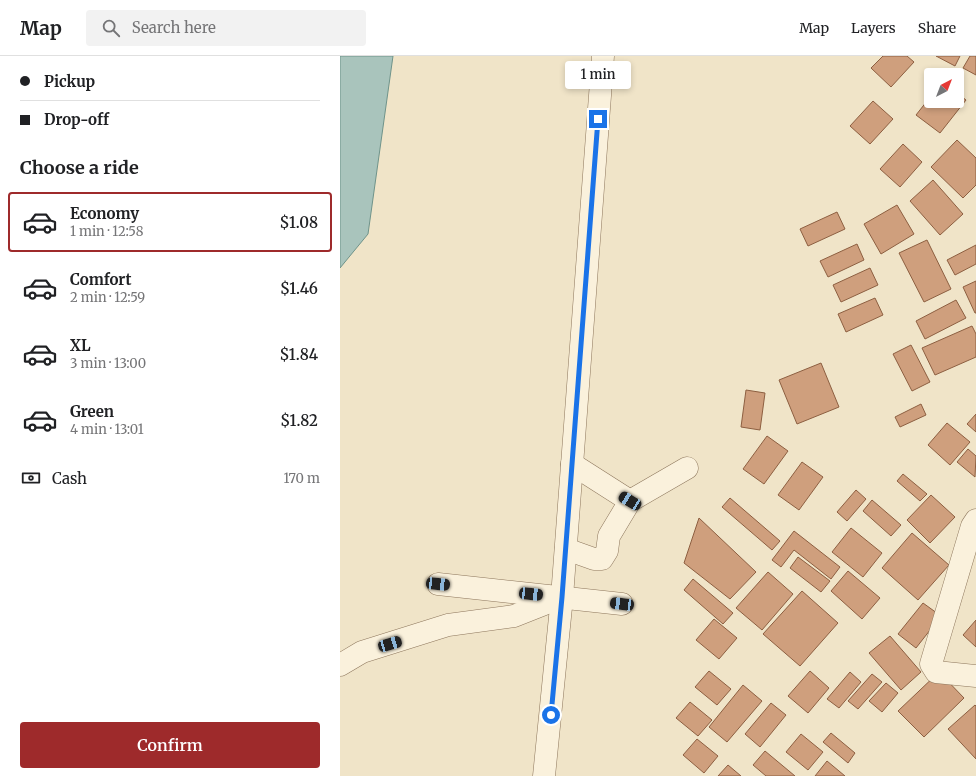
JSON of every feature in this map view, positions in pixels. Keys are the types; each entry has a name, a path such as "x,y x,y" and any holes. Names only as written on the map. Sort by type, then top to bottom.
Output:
{"street":[{"path":"544,776 566,549 603,56"},
{"path":"572,464 630,501"},
{"path":"566,549 594,559 602,559 607,551 609,536 630,501 687,468"},
{"path":"976,520 972,526 931,664 936,672 976,676"},
{"path":"438,584 622,604"},
{"path":"340,665 362,652 448,625 514,616 562,597"}],"water":[{"path":"340,56 393,56 368,234 340,268"}],"building":[{"path":"883,56 907,56 914,62 891,87 871,68"},
{"path":"936,56 960,56 955,66"},
{"path":"970,56 976,56 976,75 963,68"},
{"path":"873,101 893,119 870,144 850,126"},
{"path":"924,105 924,108 960,108 940,133 916,115"},
{"path":"957,140 976,158 976,185 963,198 931,167"},
{"path":"903,144 922,162 900,187 880,169"},
{"path":"933,180 963,214 940,235 910,201"},
{"path":"897,205 914,234 881,254 864,224"},
{"path":"837,212 845,229 808,246 800,229"},
{"path":"927,240 951,289 924,302 899,253"},
{"path":"857,244 864,260 828,277 820,261"},
{"path":"976,245 976,264 955,275 947,260"},
{"path":"870,268 878,285 841,302 833,285"},
{"path":"976,281 976,313 975,313 963,287"},
{"path":"875,298 883,315 846,332 838,314"},
{"path":"956,300 966,318 925,339 916,321"},
{"path":"972,326 976,334 976,357 935,375 922,348"},
{"path":"911,345 930,382 912,391 893,354"},
{"path":"821,363 839,407 797,424 779,380"},
{"path":"746,390 765,393 760,430 741,427"},
{"path":"921,404 926,415 900,427 895,417"},
{"path":"976,414 976,432 967,424"},
{"path":"947,423 970,442 950,465 928,445"},
{"path":"767,436 788,451 764,484 743,469"},
{"path":"968,449 976,456 975,477 957,462"},
{"path":"802,462 823,477 799,510 778,495"},
{"path":"903,474 927,494 920,501 897,481"},
{"path":"856,490 866,499 847,521 837,512"},
{"path":"931,495 955,517 930,543 907,520"},
{"path":"730,498 780,541 772,550 722,507"},
{"path":"872,500 901,525 891,536 863,511"},
{"path":"699,518 756,572 730,599 684,563"},
{"path":"851,528 882,553 863,577 832,552"},
{"path":"794,531 840,567 831,579 794,550 781,567 772,560"},
{"path":"912,533 949,565 918,600 882,568"},
{"path":"798,557 830,581 821,592 790,568"},
{"path":"848,571 880,598 862,619 831,591"},
{"path":"768,572 793,594 762,630 736,608"},
{"path":"693,579 733,613 723,624 684,590"},
{"path":"802,591 838,623 800,666 763,634"},
{"path":"923,603 941,616 916,648 898,634"},
{"path":"714,619 737,638 719,659 696,640"},
{"path":"976,620 976,647 963,635"},
{"path":"890,636 921,672 901,690 869,653"},
{"path":"709,671 731,689 717,705 695,687"},
{"path":"810,671 829,688 808,713 788,696"},
{"path":"850,672 861,682 839,708 827,699"},
{"path":"939,672 964,698 924,737 898,711"},
{"path":"872,674 882,682 858,709 848,701"},
{"path":"886,683 898,693 882,712 869,701"},
{"path":"743,685 762,701 727,742 709,727"},
{"path":"690,702 712,720 698,736 676,718"},
{"path":"771,703 786,715 760,747 745,734"},
{"path":"975,705 976,706 976,759 948,729"},
{"path":"831,733 855,753 848,763 823,742"},
{"path":"801,734 823,752 808,770 786,752"},
{"path":"697,739 718,756 704,773 683,755"},
{"path":"765,751 795,776 766,776 753,765"},
{"path":"827,761 845,776 815,776"},
{"path":"728,765 741,776 718,776"}],"route":[{"path":"551,715 562,597 598,119"}]}
